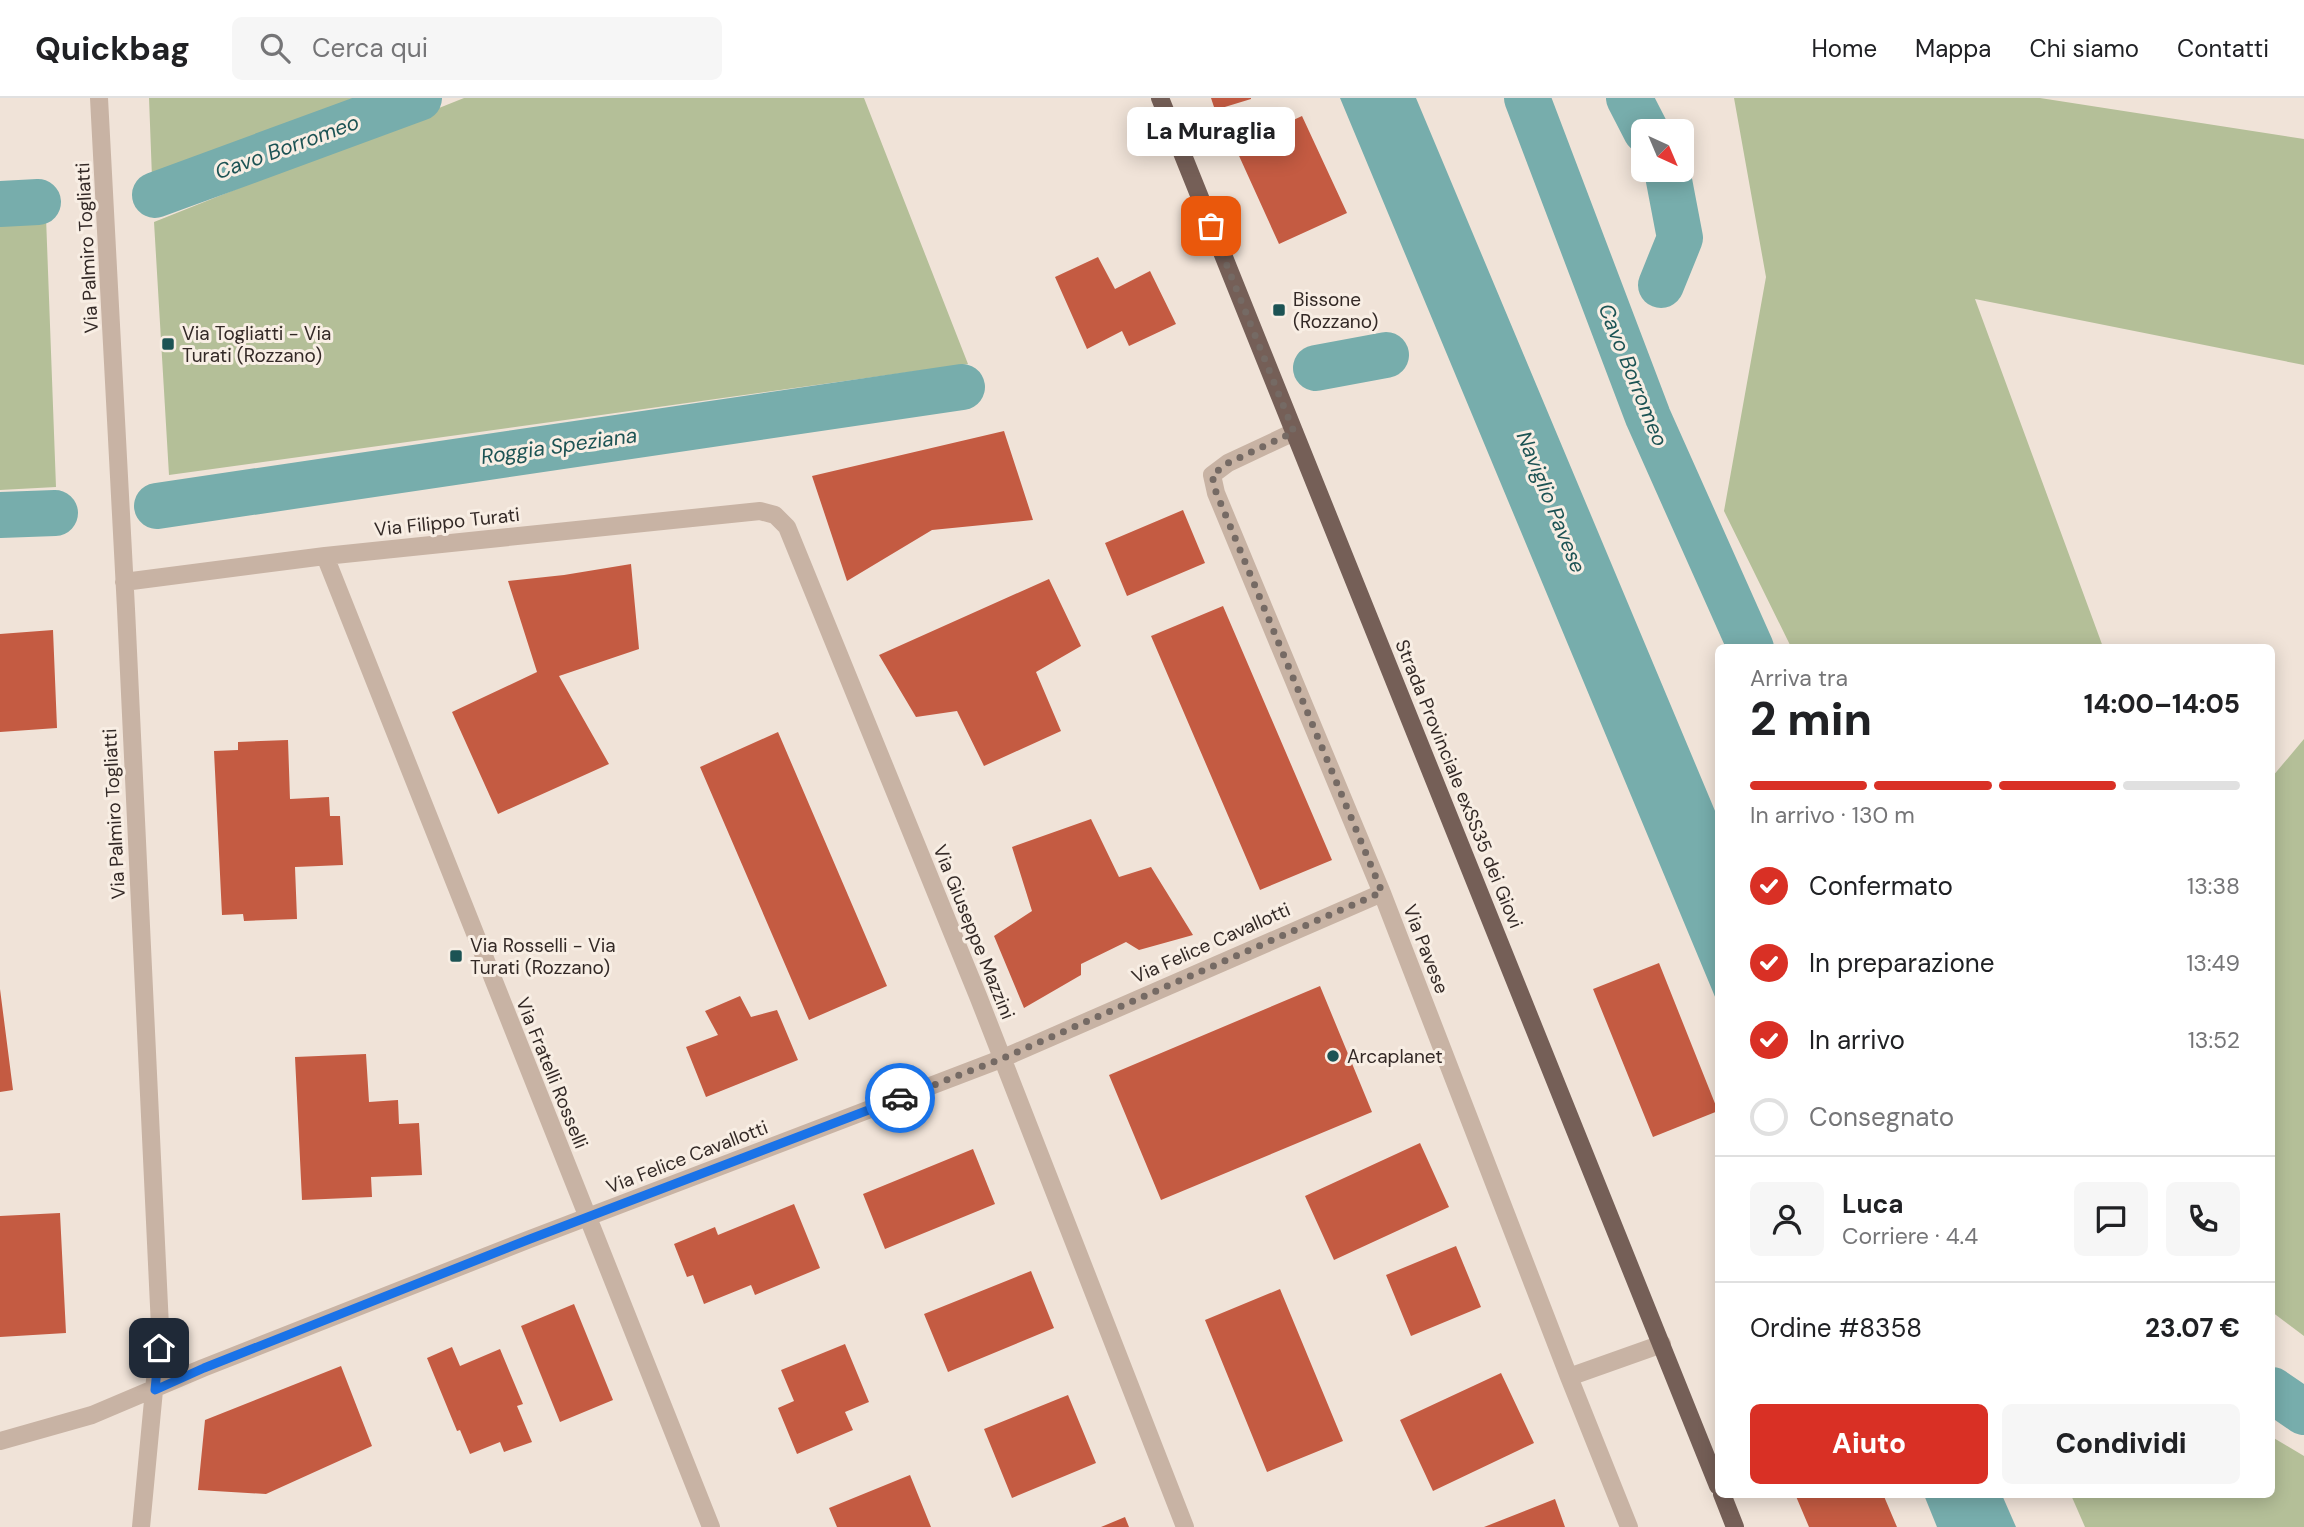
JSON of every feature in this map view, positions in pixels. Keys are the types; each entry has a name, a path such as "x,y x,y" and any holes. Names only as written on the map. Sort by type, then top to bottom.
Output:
{"main road":[{"name":"Strada Provinciale exSS35 dei Giovi","path":"1160,98 1715,1478"},
{"path":"1724,1498 1735,1527"}],"street":[{"name":"Via Palmiro Togliatti","path":"99,98 160,1327 141,1527"},
{"name":"Via Pavese","path":"1294,432 1228,463 1212,475 1216,492 1382,892 1629,1527"},
{"name":"Via Filippo Turati","path":"124,582 325,555 760,511 775,515"},
{"name":"Via Giuseppe Mazzini","path":"775,515 787,527 973,984 1185,1527"},
{"name":"Via Fratelli Rosselli","path":"325,555 711,1527"},
{"name":"Via Felice Cavallotti","path":"0,1441 92,1415 587,1217 1001,1059 1382,892"},
{"path":"1569,1377 1662,1344"}],"green space":[{"path":"149,98 369,98 152,178"},
{"path":"464,98 864,98 968,364 169,475 154,222"},
{"path":"1734,98 2040,98 2304,139 2304,365 1975,299 2102,644 1790,644 1724,511 1766,277"},
{"path":"46,217 56,487 0,490 0,220"},
{"path":"2304,739 2304,1336 2275,1314 2275,773"},
{"path":"2275,1439 2304,1456 2304,1527 2085,1527 2072,1498 2275,1498"}],"water":[{"name":"Naviglio Pavese","path":"1340,98 1416,98 1715,811 1715,997"},
{"path":"1925,1498 2003,1498 2016,1527 1937,1527"}],"building":[{"path":"1211,98 1251,98 1251,99 1215,110"},
{"path":"1302,116 1347,213 1279,244 1235,147"},
{"path":"1098,257 1115,289 1150,271 1176,324 1129,346 1122,331 1087,349 1055,277"},
{"path":"1004,431 1033,520 932,530 847,581 812,476"},
{"path":"1183,510 1205,563 1127,596 1105,543"},
{"path":"631,564 639,649 559,676 609,764 498,814 452,712 537,672 508,581"},
{"path":"1049,579 1081,646 1036,672 1061,731 984,766 957,711 916,717 879,655"},
{"path":"1223,606 1332,860 1260,890 1151,636"},
{"path":"53,630 57,728 0,732 0,634"},
{"path":"778,732 887,986 809,1020 700,767"},
{"path":"288,740 290,799 329,797 330,816 340,816 343,865 295,867 297,919 244,921 243,914 222,915 214,751 238,750 238,742"},
{"path":"1091,819 1119,877 1151,867 1193,935 1139,950 1126,942 1081,964 1081,975 1024,1008 994,936 1032,911 1012,847"},
{"path":"1659,963 1715,1103 1715,1112 1653,1137 1593,989"},
{"path":"1320,986 1372,1112 1161,1200 1109,1075"},
{"path":"0,989 13,1090 0,1092"},
{"path":"740,996 751,1017 777,1010 798,1060 706,1097 686,1047 718,1035 705,1011"},
{"path":"366,1054 369,1102 398,1100 399,1124 419,1123 422,1175 371,1177 372,1197 302,1200 295,1057"},
{"path":"1420,1143 1449,1207 1334,1260 1305,1196"},
{"path":"973,1149 995,1204 885,1249 863,1194"},
{"path":"794,1204 820,1268 755,1295 751,1285 704,1304 693,1275 687,1277 674,1244 715,1227 718,1235"},
{"path":"60,1213 66,1333 0,1337 0,1216"},
{"path":"1456,1246 1481,1307 1411,1336 1386,1275"},
{"path":"1031,1271 1054,1328 948,1372 924,1314"},
{"path":"1280,1289 1343,1441 1267,1472 1205,1320"},
{"path":"574,1304 613,1400 560,1422 521,1326"},
{"path":"845,1344 869,1402 845,1412 853,1430 797,1454 778,1408 794,1401 781,1370"},
{"path":"452,1347 460,1366 500,1349 523,1404 517,1406 532,1442 504,1452 500,1442 470,1454 460,1430 457,1431 427,1358"},
{"path":"341,1366 372,1446 266,1494 198,1490 205,1420"},
{"path":"1501,1373 1534,1443 1433,1491 1400,1420"},
{"path":"1068,1395 1096,1463 1012,1498 984,1429"},
{"path":"910,1475 931,1527 837,1527 829,1508"},
{"path":"1797,1498 1885,1498 1897,1527 1809,1527"},
{"path":"1555,1499 1565,1527 1484,1527"},
{"path":"1125,1517 1129,1527 1101,1527"}],"waterway":[{"name":"Cavo Borromeo","path":"155,195 419,98"},
{"name":"Cavo Borromeo","path":"1527,98 1648,417 1749,644"},
{"path":"1629,98 1640,119"},
{"path":"1661,285 1680,238 1669,182"},
{"name":"Cavo Borromeo","path":"0,204 38,202"},
{"name":"Roggia Speziana","path":"1316,368 1386,355"},
{"name":"Roggia Speziana","path":"157,506 962,387"},
{"name":"Roggia Speziana","path":"0,515 55,513"},
{"name":"Cavo Borromeo","path":"2275,1392 2304,1412"}],"way so far":[{"path":"900,1098 1001,1059 1382,892 1216,492 1212,475 1228,463 1294,432 1211,226"}],"place":[{"name":"La Muraglia","path":"1211,226"},
{"name":"Bissone (Rozzano)","path":"1279,310"},
{"name":"Via Togliatti - Via Turati (Rozzano)","path":"168,344"},
{"name":"Via Rosselli - Via Turati (Rozzano)","path":"456,956"},
{"name":"Arcaplanet","path":"1333,1056"}],"route":[{"path":"159,1348 155,1390 505,1249 900,1098"}]}
